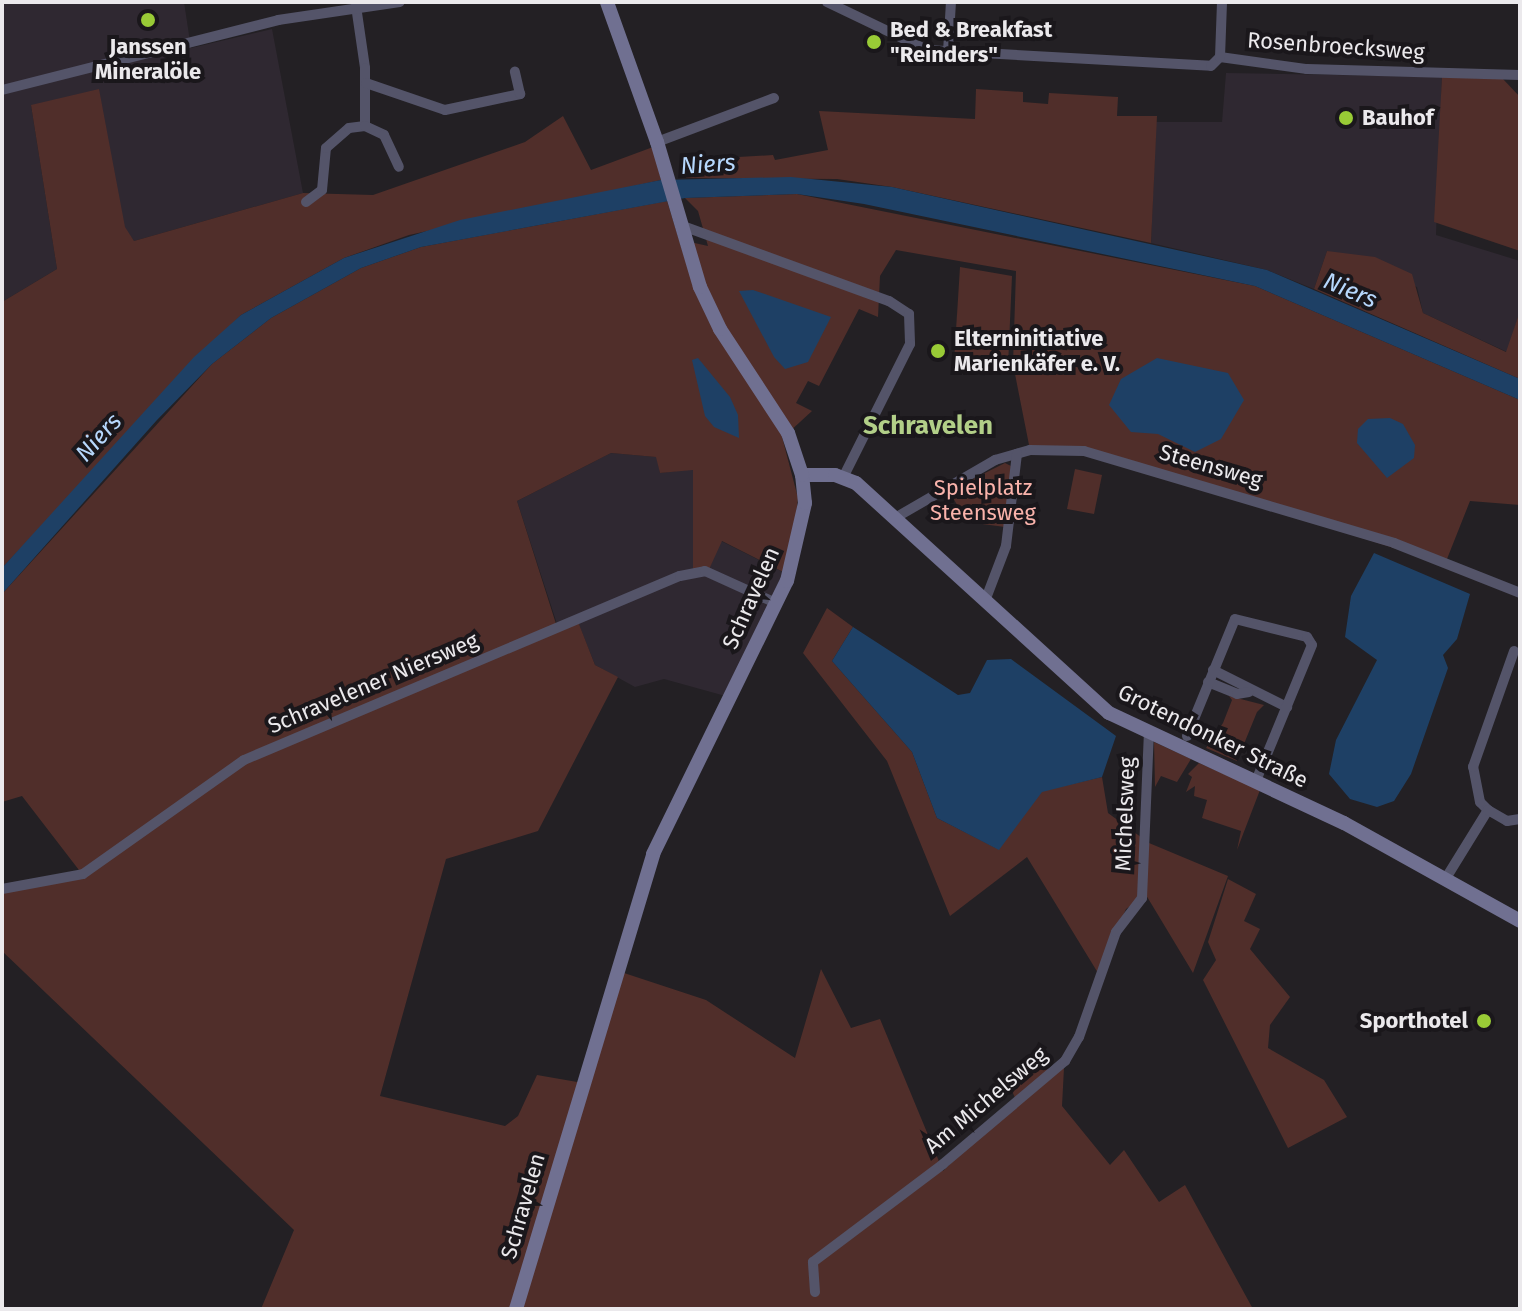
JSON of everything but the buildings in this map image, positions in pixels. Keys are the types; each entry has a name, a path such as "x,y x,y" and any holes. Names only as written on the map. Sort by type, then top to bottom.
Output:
{"main road":[{"name":"Schravelen","path":"516,1309 653,854 776,603 800,541 802,475 788,433 710,309 678,218 657,142 607,2"},
{"path":"802,475 844,476"},
{"name":"Grotendonker Straße","path":"844,476 895,518 1096,704 1446,878 1520,921"}],"street":[{"path":"2,90 338,5 400,2"},
{"name":"Rosenbroecksweg","path":"827,2 927,50 1211,66 1220,57 1307,69 1520,75"},
{"path":"948,52 951,2"},
{"path":"1220,57 1222,2"},
{"path":"356,6 366,83 365,126"},
{"path":"366,83 445,110 520,94 515,72"},
{"path":"657,142 774,98"},
{"path":"306,202 322,190 323,159 332,140 349,128 365,126 390,142 399,167"},
{"path":"678,218 889,301 909,314 910,344 844,476"},
{"name":"Steensweg","path":"895,518 995,460 1051,448 1084,451 1394,543 1520,593"},
{"path":"985,601 1006,546 1017,454"},
{"name":"Schravelener Niersweg","path":"2,889 83,874 244,760 680,576 705,571 776,603"},
{"path":"1187,736 1238,618 1307,637 1312,645 1256,781"},
{"path":"1514,651 1473,767 1480,802 1507,821 1520,819"},
{"path":"1213,670 1243,683 1249,692"},
{"path":"1208,682 1237,694 1249,692 1287,707"},
{"name":"Michelsweg","path":"1142,898 1149,731"},
{"path":"1446,878 1488,810"},
{"name":"Am Michelsweg","path":"815,1292 813,1262 943,1164 1065,1061 1079,1037 1116,932 1142,898"}],"shaded area":[{"path":"2,2 184,2 191,48 272,29 303,193 134,241 31,105 57,269 2,302"},
{"path":"1226,73 1442,77 1436,235 1520,261 1520,311 1507,352 1423,313 1417,287 1327,251 1314,289 1267,270 1151,243 1156,122 1222,122"},
{"path":"611,453 657,457 660,473 693,469 706,575 721,541 789,575 729,697 664,679 635,687 595,665 577,620 558,627 517,501"}],"green space":[{"path":"1442,77 1503,79 1520,97 1520,251 1434,222"},
{"path":"99,89 125,227 134,241 303,193 373,195 525,142 563,116 591,170 653,147 661,180 409,235 344,258 241,315 2,568 2,302 57,269 31,105"},
{"path":"976,89 1023,92 1023,102 1048,104 1049,93 1118,97 1117,116 1157,116 1151,243 892,187 837,179 686,178 684,167 704,159 773,155 775,160 828,150 819,111 975,119"},
{"path":"797,194 1255,286 1520,400 1520,505 1470,501 1445,564 1084,451 1030,450 1013,364 1016,271 896,250 880,276 878,317 859,309 819,386 808,381 796,403 812,411 788,433 781,433 798,498 789,575 722,541 706,576 693,574 693,470 660,473 656,457 611,453 517,501 557,627 577,619 595,665 618,677 538,831 446,859 380,1096 505,1126 518,1116 537,1075 583,1083 618,971 706,1000 795,1058 821,969 851,1028 880,1019 943,1171 1016,1100 1008,1082 1022,1071 1064,1068 1062,1106 1110,1165 1124,1150 1159,1202 1185,1185 1253,1309 261,1309 294,1230 2,951 2,889 82,874 22,796 2,802 2,594 212,364 271,318 361,268 421,247 667,201 689,272 690,242 708,246 698,211 685,198"},
{"path":"1327,251 1375,257 1412,274 1423,313 1506,352 1520,311 1520,379 1314,289"},
{"path":"960,267 1012,276 1008,366 954,362"},
{"name":"Spielplatz Steensweg","path":"1005,463 1011,466 1005,527 967,522 949,491"},
{"path":"1075,469 1102,475 1094,514 1067,509"},
{"path":"827,608 853,627 832,661 912,752 937,818 996,848 1042,791 1102,777 1108,813 1149,843 1228,876 1193,973 1146,895 1126,909 1098,973 1027,857 950,916 887,761 803,653"},
{"path":"1229,696 1264,705 1257,712 1237,761 1206,748 1223,723 1232,700"},
{"path":"1154,742 1191,759 1177,782 1161,776 1155,787"},
{"path":"1199,763 1260,790 1237,850 1241,831 1202,818 1207,800 1194,796 1195,786 1186,792 1192,777 1188,774"},
{"path":"1228,879 1256,894 1244,921 1260,929 1250,949 1290,997 1270,1025 1268,1048 1324,1080 1347,1117 1288,1148 1203,980 1216,960 1208,942"}],"water":[{"path":"791,177 892,187 1267,270 1520,379 1520,400 1255,286 864,204 797,194 685,198 421,247 361,268 271,318 212,364 157,420 2,594 2,568 194,357 241,315 344,258 460,220 661,180"},
{"path":"753,290 831,317 808,362 785,369 774,357 739,291"},
{"path":"698,358 730,397 738,415 739,438 714,427 705,416 692,360"},
{"path":"1157,358 1228,373 1244,400 1221,439 1195,452 1158,434 1131,432 1109,405 1121,379"},
{"path":"1390,418 1403,424 1415,445 1414,458 1387,478 1357,443 1358,429 1368,419"},
{"path":"1374,553 1470,594 1457,639 1443,655 1448,668 1411,774 1394,801 1377,807 1350,799 1329,774 1336,740 1377,660 1345,637 1351,596"},
{"path":"853,627 958,695 970,693 987,660 1011,659 1116,736 1102,777 1042,792 999,850 937,818 912,752 832,661"}],"place":[{"name":"Janssen Mineralöle","path":"148,20"},
{"name":"Bed & Breakfast \"Reinders\"","path":"874,42"},
{"name":"Bauhof","path":"1346,118"},
{"name":"Elterninitiative Marienkäfer e. V.","path":"938,351"},
{"name":"Sporthotel","path":"1484,1021"}],"district":[{"name":"Schravelen","path":"928,426"}],"water label":[{"name":"Niers","path":"708,165"},
{"name":"Niers","path":"1350,291"},
{"name":"Niers","path":"99,438"}]}
